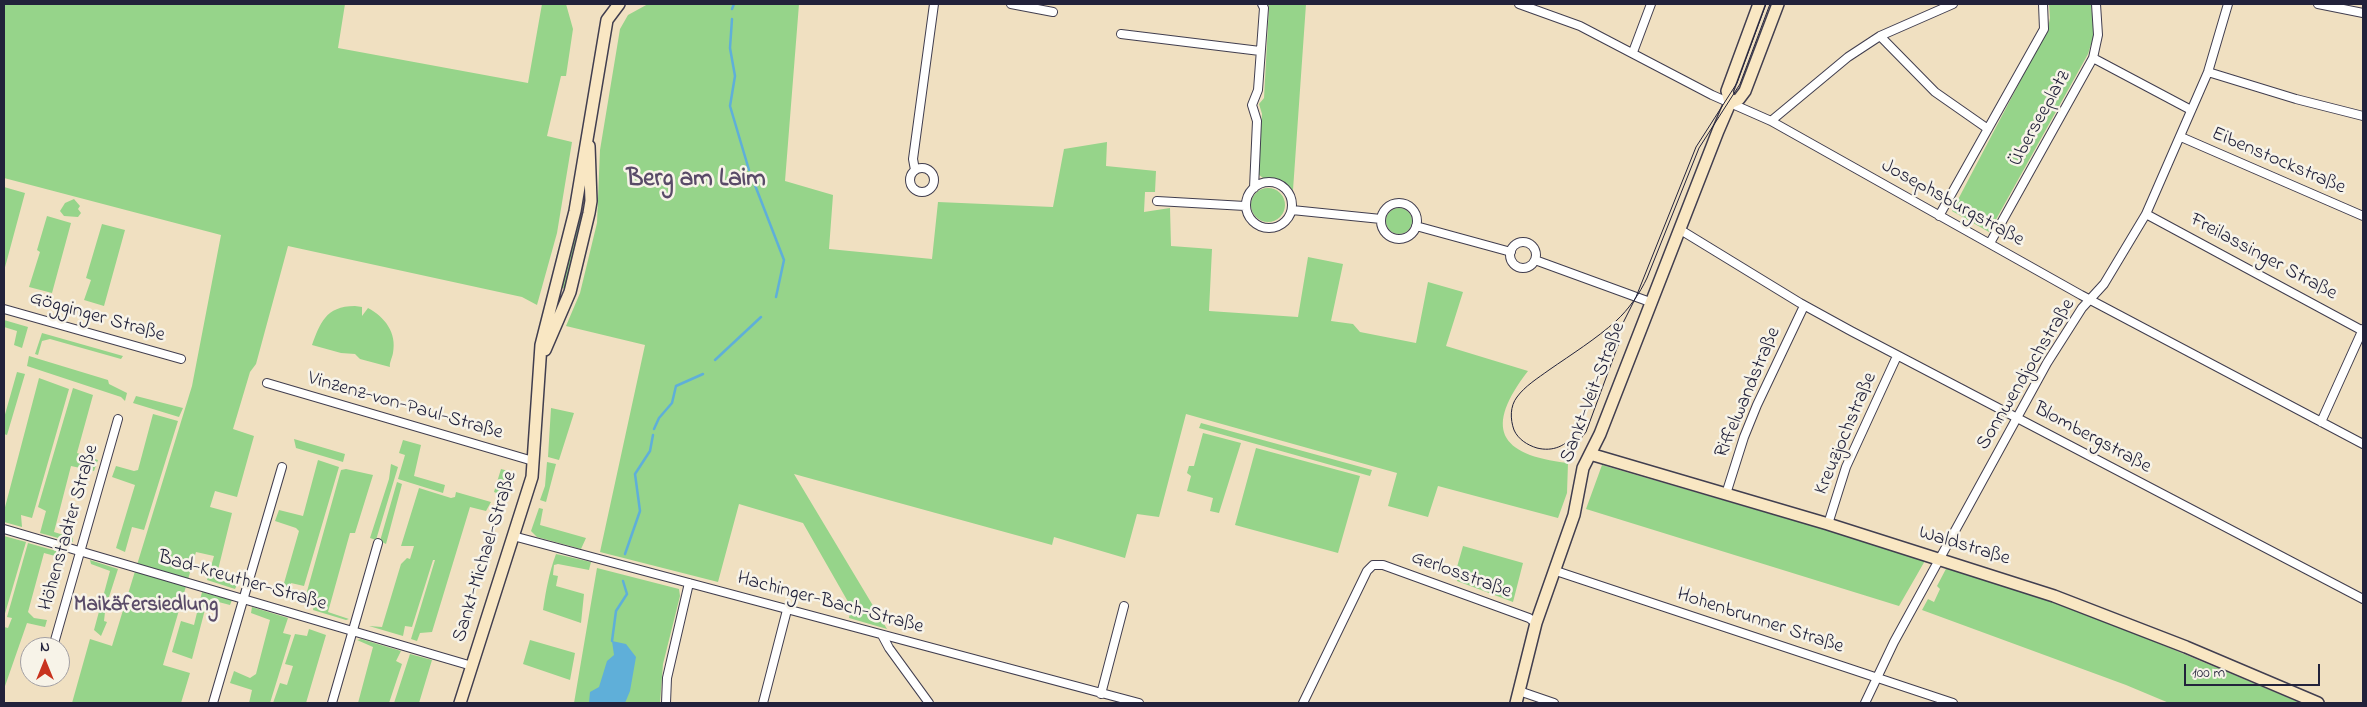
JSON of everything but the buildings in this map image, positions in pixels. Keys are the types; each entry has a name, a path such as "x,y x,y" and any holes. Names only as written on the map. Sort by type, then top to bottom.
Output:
{"street":[{"name":"Sankt-Michael-Straße","path":"460,703 532,477 546,322 575,211 608,20 619,4"},
{"path":"915,170 913,159 934,4"},
{"path":"1011,4 1053,12"},
{"path":"1254,188 1257,121 1252,105 1258,90 1264,8 1262,4"},
{"name":"Josephsburgstraße","path":"1519,4 1531,6 1580,26 1730,103 1771,121 2090,300 2363,444"},
{"path":"1633,52 1651,4"},
{"name":"Sankt-Veit-Straße","path":"1516,703 1536,623 1556,571 1576,509 1583,468 1600,434 1650,302 1730,103 1727,91 1759,4"},
{"name":"Sankt-Veit-Straße","path":"1730,103 1739,98 1745,91 1778,4"},
{"path":"1771,121 1848,57 1880,36 1950,4"},
{"name":"Überseeplatz","path":"1940,216 2044,29 2044,4"},
{"name":"Überseeplatz","path":"1990,243 2093,58 2098,35 2096,4"},
{"name":"Sonnwendjochstraße","path":"1865,703 1940,560 2048,363 2082,308 2104,284 2146,214 2181,138 2208,72 2228,4"},
{"path":"2318,4 2363,13"},
{"path":"1121,34 1260,51"},
{"path":"1880,36 1935,92 1988,129"},
{"path":"2093,58 2191,110"},
{"path":"2208,72 2296,99 2363,116"},
{"name":"Sankt-Michael-Straße","path":"542,359 572,286 589,213 591,201 588,130"},
{"name":"Eibenstockstraße","path":"2181,138 2363,216"},
{"path":"1268,182 1283,187 1292,201 1292,210 1284,222 1278,226 1266,228 1250,218 1245,206 1249,193 1254,188 1268,182"},
{"path":"1157,201 1245,206"},
{"path":"1402,203 1412,209 1417,220 1416,226 1409,235 1398,239 1392,238 1383,230 1381,219 1385,208 1402,203"},
{"path":"1292,210 1381,219"},
{"name":"Freilassinger Straße","path":"2146,214 2363,330"},
{"path":"1416,226 1511,252"},
{"name":"Blombergstraße","path":"1679,229 1804,306 2363,599"},
{"path":"1518,243 1526,243 1533,247 1535,260 1527,268 1519,267 1511,260 1511,252 1518,243"},
{"path":"1535,260 1650,302"},
{"name":"Riffelwandstraße","path":"1726,494 1754,413 1804,306"},
{"name":"Gögginger Straße","path":"4,309 181,359"},
{"path":"2321,422 2363,330"},
{"name":"Kreuzjochstraße","path":"1828,524 1846,467 1897,356"},
{"name":"Vinzenz-von-Paul-Straße","path":"267,383 533,461"},
{"name":"Höhenstadter Straße","path":"56,637 118,419"},
{"name":"Waldstraße","path":"1590,454 1828,524 2020,584 2112,617 2318,703"},
{"path":"213,703 282,468"},
{"name":"Bad-Kreuther-Straße","path":"4,529 472,666"},
{"name":"Hachinger-Bach-Straße","path":"513,536 1139,703"},
{"path":"332,703 378,543"},
{"name":"Gerlosstraße","path":"1303,703 1367,571 1373,565 1383,565 1529,618 1536,623"},
{"name":"Hohenbrunner Straße","path":"1556,571 1953,703"},
{"path":"666,703 667,678 689,583"},
{"path":"1101,694 1124,606"},
{"path":"763,703 787,610"},
{"path":"882,635 929,703"},
{"path":"1519,691 1554,703"}],"green space":[{"path":"4,4 345,4 338,48 528,83 542,4 566,4 573,29 566,76 561,76 547,136 572,142 557,233 537,305 522,297 288,246 256,364 250,372 233,429 254,436 237,497 215,491 210,507 232,513 216,578 237,585 235,589 207,580 214,556 196,552 163,665 190,673 181,703 72,703 90,639 112,646 192,386 221,235 4,178"},
{"path":"648,4 799,4 785,181 833,195 829,249 932,259 938,202 1053,207 1064,149 1107,142 1106,166 1156,171 1155,192 1145,192 1144,212 1170,208 1171,246 1212,249 1209,311 1298,317 1308,257 1343,264 1331,321 1353,324 1360,332 1416,343 1428,282 1463,292 1446,346 1528,371 1514,391 1506,408 1503,423 1505,435 1513,445 1526,453 1544,459 1568,463 1567,493 1558,518 1438,486 1428,517 1388,506 1397,473 1186,414 1159,517 1137,514 1125,558 1054,537 1052,545 794,474 887,629 849,618 851,607 803,523 739,504 718,582 600,552 645,345 566,326 580,293 597,223 600,150 620,29 628,15"},
{"path":"1268,4 1306,4 1293,190 1279,179 1263,178 1258,174 1262,114 1259,104 1264,98"},
{"path":"2049,4 2091,4 2094,35 2088,54 1989,232 1952,211 2048,28 2050,18"},
{"path":"4,187 25,193 4,271"},
{"path":"1268,188 1280,193 1285,205 1280,217 1268,222 1256,217 1251,205 1256,193"},
{"path":"74,199 80,206 78,209 81,213 78,217 64,216 60,211 65,203"},
{"path":"1399,208 1408,212 1412,221 1408,230 1399,234 1390,230 1386,221 1390,212"},
{"path":"577,215 585,216 566,289 559,287"},
{"path":"47,216 71,223 52,293 29,287 40,252 37,250"},
{"path":"102,224 125,230 104,306 84,300 91,280 86,278"},
{"path":"355,306 362,307 362,316 368,308 380,316 388,326 394,346 390,367 360,359 355,354 341,353 312,345 321,323 330,313 337,309"},
{"path":"4,320 28,327 22,348 14,345 17,331 4,327"},
{"path":"42,333 123,356 121,359 50,339 42,341 38,355 35,354"},
{"path":"29,356 108,380 109,384 127,393 125,401 121,397 27,366"},
{"path":"17,372 25,374 7,435 4,434 4,418"},
{"path":"39,378 69,389 32,518 21,515 22,527 4,522 4,511"},
{"path":"73,388 93,395 77,453 98,460 94,471 71,466 54,532 73,538 73,542 40,533 46,511 38,507"},
{"path":"136,396 183,408 179,417 133,403"},
{"path":"551,408 574,413 559,460 548,457"},
{"path":"153,414 178,421 144,530 132,527 125,552 116,548 135,485 112,477 116,466 134,471 138,470"},
{"path":"1201,423 1372,470 1370,476 1199,428"},
{"path":"1203,433 1241,443 1219,513 1210,511 1213,498 1187,491 1191,476 1187,473 1189,466 1194,466"},
{"path":"294,439 345,454 343,462 296,448"},
{"path":"403,440 421,445 414,476 445,485 443,493 398,479 405,455 399,453"},
{"path":"1256,448 1360,476 1338,553 1235,525"},
{"path":"318,460 339,467 304,586 291,583 290,591 300,595 299,601 280,597 299,531 296,528 275,521 279,510 303,516"},
{"path":"547,462 556,464 546,502 540,500 545,486"},
{"path":"391,464 398,467 376,540 370,538 389,479"},
{"path":"1602,465 1926,559 1899,606 1586,509"},
{"path":"346,469 373,475 355,533 350,533 328,612 349,619 346,620 313,610 315,599 306,595 341,470"},
{"path":"501,469 516,473 509,498 494,492"},
{"path":"397,482 402,484 386,544 380,541"},
{"path":"419,488 451,498 455,497 456,492 491,502 486,511 470,507 432,632 420,633 417,641 411,639 435,560 433,560 412,627 405,626 403,636 369,626 382,627 401,564 407,558 410,559 414,546 401,546"},
{"path":"539,508 543,509 540,525 586,538 581,549 537,537 531,531"},
{"path":"4,536 26,542 4,617"},
{"path":"28,543 67,554 66,559 44,553 28,612 34,618 47,620 45,627 27,623 22,637 20,637 20,643 4,689 4,627 8,628 12,618 7,617"},
{"path":"1463,546 1523,563 1513,602 1457,581 1458,575 1455,574"},
{"path":"556,554 591,562 589,570 558,564 554,565 553,575 558,576 556,586 584,594 581,623 543,610 551,568"},
{"path":"90,560 118,569 109,597 111,608 105,612 104,621 107,622 101,636 94,630 110,571 91,564"},
{"path":"1948,565 2110,623 2301,703 2169,703 2126,685 1922,610 1928,599 1934,602 1940,589 1937,586"},
{"path":"597,568 679,589 680,596 663,664 660,703 574,703"},
{"path":"202,592 232,600 230,605 211,600 207,602 192,659 172,652 181,621 194,625"},
{"path":"252,607 288,618 283,633 291,635 270,703 249,703 252,690 230,683 234,671 250,678 256,674 270,620 251,613"},
{"path":"309,629 326,635 306,703 273,703 280,683 287,685 293,666 285,664 295,634 307,636"},
{"path":"361,639 401,651 396,661 402,664 389,703 358,703 373,647 357,640"},
{"path":"530,640 575,653 570,680 523,664"},
{"path":"410,654 432,660 419,703 394,703"}],"water":[{"path":"612,641 626,644 636,657 630,691 625,703 589,703 590,692 599,687 607,661 614,655"}],"waterway":[{"path":"732,9 734,4"},
{"path":"732,19 730,48 735,76 730,106 749,170"},
{"path":"753,180 784,260 776,297"},
{"path":"715,360 761,317"},
{"path":"654,429 659,418 672,403 676,386 703,374"},
{"path":"625,554 640,511 635,474 650,451 653,435"},
{"path":"612,641 616,611 627,594 623,581"}],"tram line":[{"path":"1766,4 1737,83 1696,147 1636,297 1607,355 1576,433 1559,447 1543,449 1530,445 1520,439 1514,430 1511,413 1513,404 1520,393 1532,382 1608,328 1630,306 1634,301 1638,295 1647,278 1699,148 1740,84 1770,4"},
{"path":"1562,452 1576,445 1586,432 1620,340"}],"district":[{"name":"Berg am Laim","path":"696,181"},
{"name":"Maikäfersiedlung","path":"146,607"}]}
